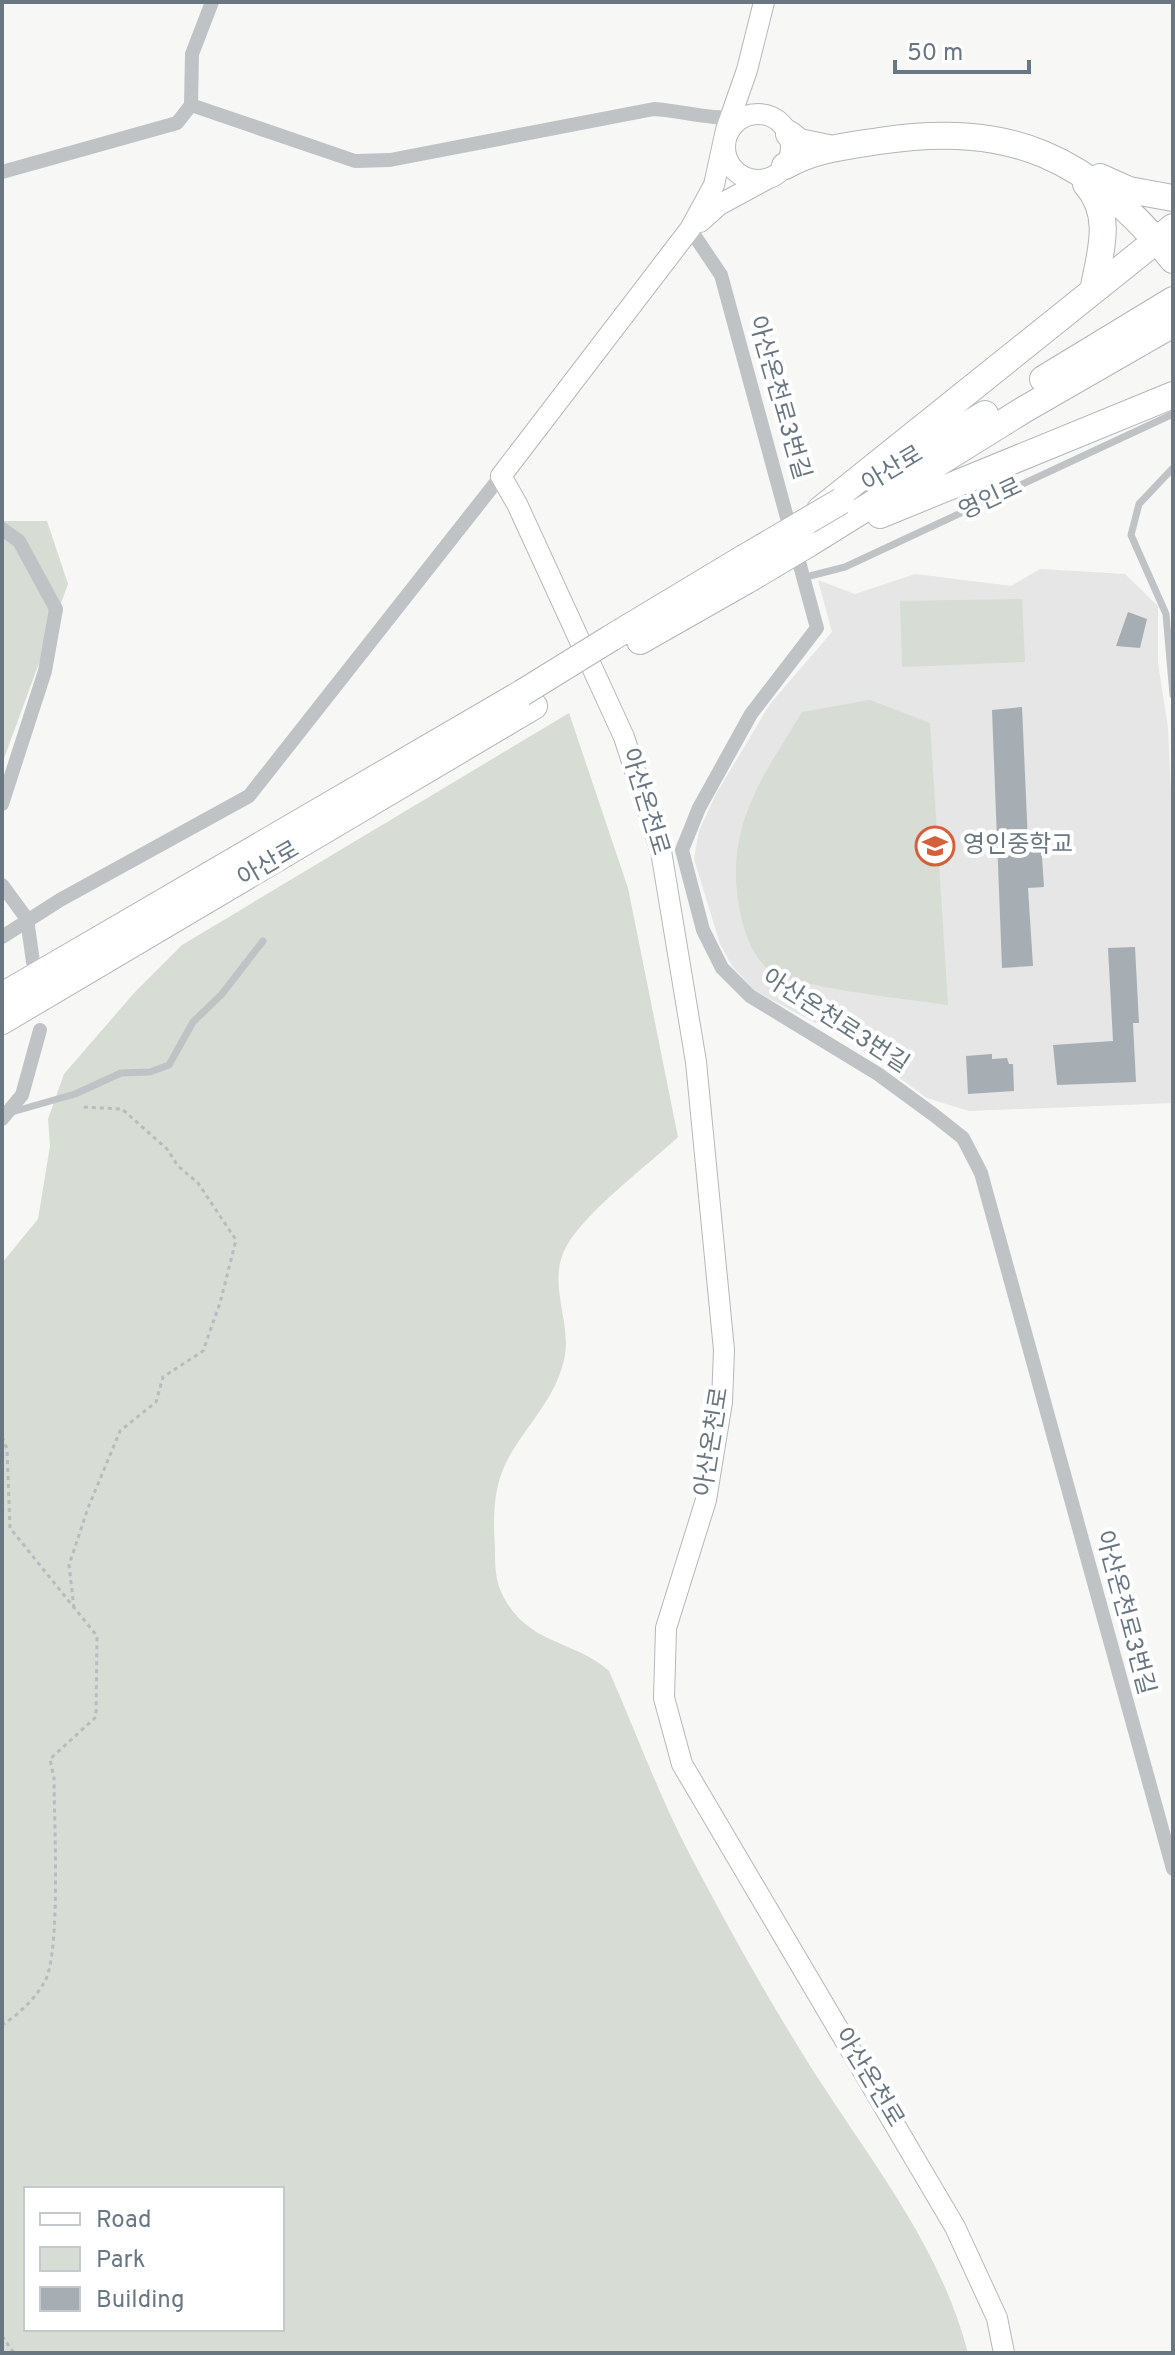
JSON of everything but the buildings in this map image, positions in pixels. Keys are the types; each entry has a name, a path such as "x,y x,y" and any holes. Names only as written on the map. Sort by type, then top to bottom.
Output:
{"highway":[{"path":"782,126 814,147 832,148 951,133 1001,140 1068,163 1129,190 1173,198"},
{"path":"776,172 832,148"},
{"path":"844,511 1093,291 1167,243 1068,163"},
{"path":"1068,163 1097,195 1103,213 1103,235 1093,291"},
{"name":"아산로","path":"844,511 1173,300"},
{"name":"아산로","path":"2,1021 746,568 1173,324"},
{"path":"844,511 1173,395"},
{"name":"아산로","path":"2,996 528,699"}],"main road":[{"path":"501,476 690,229 714,185 725,142 738,117 764,2"},
{"path":"690,229 719,205 776,172 791,145 782,126 756,94 749,62"},
{"path":"738,117 765,114 782,126"},
{"path":"725,142 729,163 745,178 776,172"},
{"name":"아산온천로","path":"501,476 517,504 624,737 671,852 696,1062 724,1350 722,1402 706,1500 666,1628 664,1698 672,1736 682,1764 955,2227 997,2318 1004,2353"}],"street":[{"path":"2,172 177,123 191,105 192,54 212,2"},
{"path":"191,105 355,161 390,160 654,109 683,111 704,118 738,117"},
{"path":"704,118 725,142"},
{"name":"아산온천로3번길","path":"690,229 721,275 806,577 817,628 751,714 671,852 722,968 750,996 878,1074 934,1115 963,1138 981,1173 1173,1869"},
{"path":"2,937 27,919 249,796 501,476"},
{"path":"2,529 19,541 56,609 45,671 2,804"},
{"path":"2,885 27,919 33,962"},
{"path":"4,1117 22,1095 40,1030"}],"lane":[{"name":"영인로","path":"806,577 845,567 1173,414"},
{"path":"1173,468 1139,504 1131,535 1166,614 1173,695"},
{"path":"4,1117 75,1094 121,1073 150,1072 169,1065 193,1022 222,994 263,941"}],"path":[{"path":"73,1107 122,1109 167,1149 178,1166 198,1183 236,1240 220,1303 203,1351 163,1377 156,1402 120,1431 107,1459 69,1565 74,1608"},
{"path":"2,1437 7,1449 10,1528 97,1636 96,1717 50,1759 54,1778 55,1917 46,1980 16,2016 2,2025"},
{"path":"2,2336 14,2353"}],"shaded area":[{"name":"영인중학교","path":"1040,569 1125,574 1158,606 1158,663 1168,728 1173,839 1173,1103 969,1111 927,1098 849,1041 755,991 732,966 720,944 694,859 699,831 716,794 770,704 832,632 818,580 855,594 915,574 1011,586"}],"green space":[{"path":"2,521 47,521 68,584 2,764"},
{"path":"1022,599 1025,662 902,667 900,601"},
{"path":"870,700 930,723 948,1005 825,987 780,976 758,958 743,923 736,886 741,832 759,784 772,761 802,712"},
{"path":"569,713 628,888 678,1137 602,1204 566,1247 559,1275 566,1346 564,1360 546,1402 512,1451 501,1475 494,1517 497,1579 503,1596 526,1624 609,1671 690,1855 792,2036 920,2237 939,2274 968,2353 2,2353 2,1263 38,1219 50,1146 48,1119 64,1074 135,992 182,945"}],"place":[{"name":"영인중학교","path":"935,846"}]}
